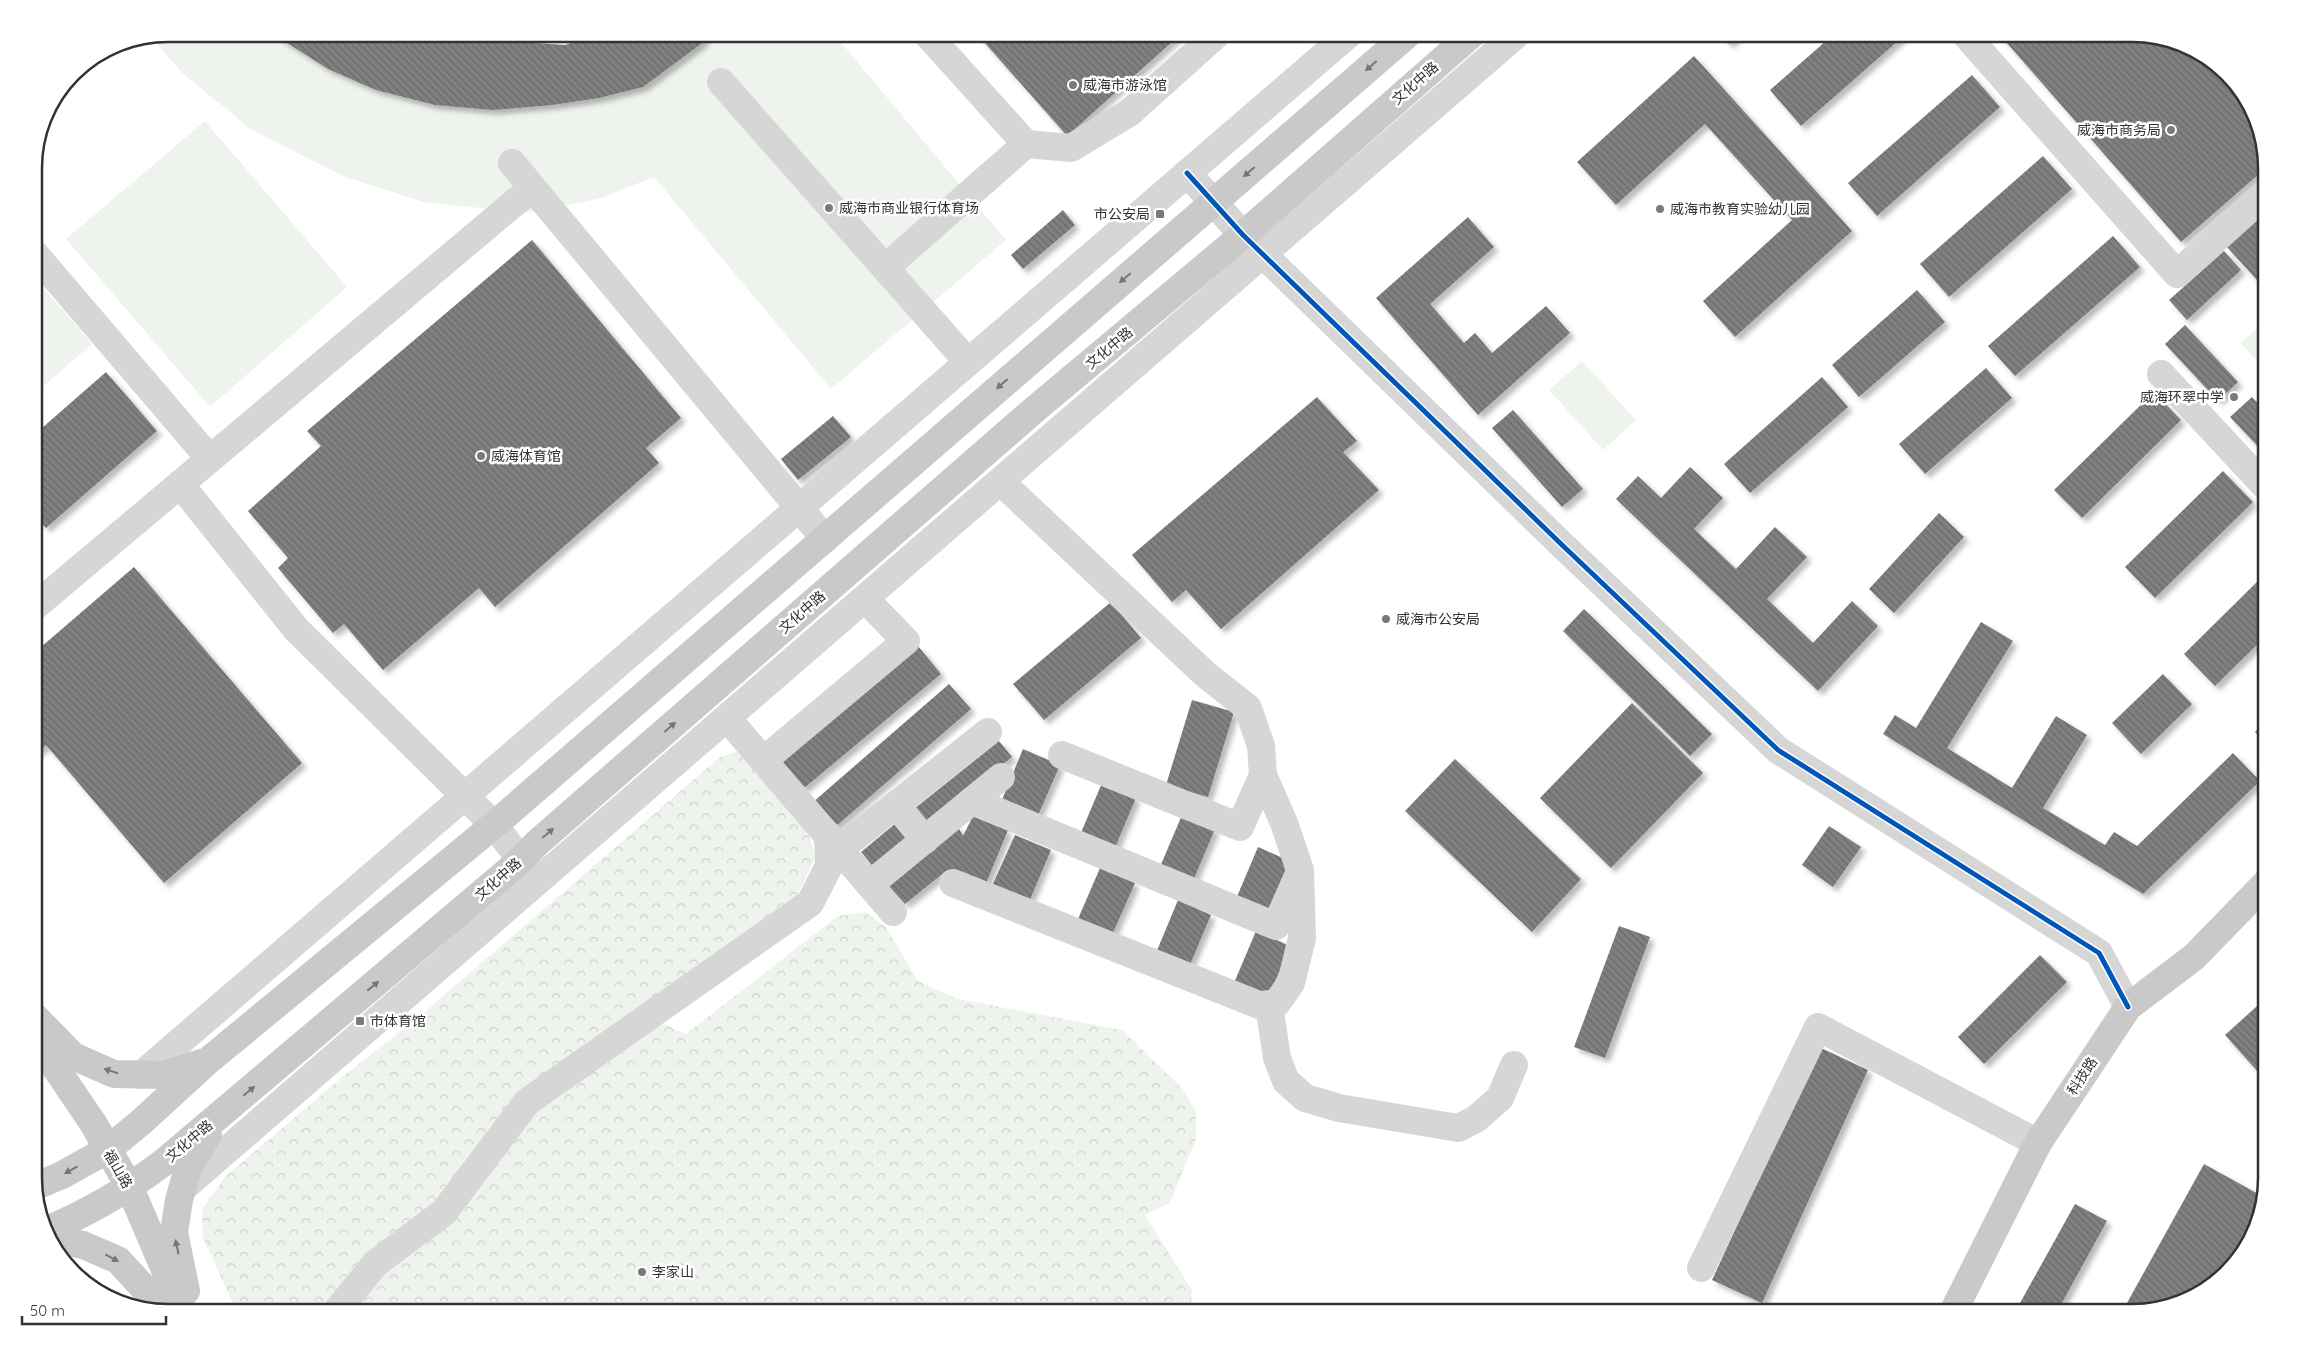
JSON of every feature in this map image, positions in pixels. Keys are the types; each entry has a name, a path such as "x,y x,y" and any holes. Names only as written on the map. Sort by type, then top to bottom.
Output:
{"main road":[{"path":"43,1183 62,1175 107,1150 209,1060 494,825 1123,278 1213,203 1399,42"},
{"name":"文化中路","path":"53,1227 82,1216 130,1188 224,1111 522,860 544,837 1034,410 1243,235 1463,42"},
{"name":"科技路","path":"1957,1304 2038,1142 2128,1007 2194,957 2258,891"},
{"path":"43,1025 73,1056 114,1074 164,1075 209,1060"},
{"name":"福山路","path":"43,1049 93,1123 130,1188 179,1304"},
{"path":"188,1304 174,1232 189,1166 224,1111"},
{"path":"72,1249 118,1260 158,1303"}],"street":[{"path":"934,42 1026,144 1071,148 1129,113 1208,42"},
{"path":"141,1075 466,798 798,508 1340,42"},
{"path":"183,1188 1264,255 1508,42"},
{"path":"1972,42 2177,274 2258,201"},
{"path":"721,82 968,362"},
{"path":"885,268 1026,144"},
{"path":"512,163 825,539"},
{"path":"1187,172 1243,235 1560,543 1778,750 2099,953 2128,1007"},
{"path":"43,599 532,188"},
{"path":"43,263 210,458"},
{"path":"2162,374 2258,478"},
{"path":"953,883 1259,1005 1276,1004 1291,983 1302,938 1300,870 1284,823 1263,775 1261,746 1248,708 1205,674 1001,482"},
{"path":"180,484 296,629 494,825 522,860"},
{"path":"764,760 906,641 866,599"},
{"path":"727,718 893,912"},
{"path":"854,838 988,732"},
{"path":"1062,755 1240,827 1263,775"},
{"path":"879,877 1001,777"},
{"path":"972,801 1276,926 1300,870"},
{"path":"896,805 925,840"},
{"path":"342,1304 375,1264 444,1212 527,1102 810,903 829,866 828,835"},
{"path":"1269,1004 1277,1058 1286,1081 1305,1098 1339,1108 1458,1128 1476,1119 1500,1098 1514,1065"},
{"path":"1701,1268 1818,1027 2038,1142"}],"green space":[{"name":"威海市商业银行体育场","path":"841,42 1006,240 831,389 654,177 601,198 526,213 424,202 345,177 252,130 181,72 157,43"},
{"path":"205,121 347,287 210,407 66,239"},
{"path":"43,287 92,344 43,386"},
{"path":"2258,327 2258,362 2241,343"},
{"path":"1582,361 1636,420 1603,450 1549,390"},
{"path":"742,750 798,807 816,856 787,916 649,1018 686,1034 838,916 865,912 886,927 918,981 958,999 1122,1030 1182,1088 1196,1111 1196,1139 1170,1203 1145,1215 1192,1290 1191,1304 233,1304 203,1238 202,1209 226,1176 347,1073 414,1021 720,757"}],"building":[{"path":"286,42 522,42 565,45 574,42 702,42 643,87 599,98 552,105 493,110 435,105 376,90 328,69"},
{"name":"威海市游泳馆","path":"984,42 1172,42 1067,136"},
{"path":"1825,42 1897,42 1801,126 1770,90"},
{"name":"威海市商务局","path":"2006,42 2132,42 2165,47 2195,59 2216,74 2227,85 2237,99 2252,128 2256,144 2258,175 2181,242"},
{"path":"1694,56 1852,231 1735,337 1703,301 1792,220 1705,124 1616,205 1577,162"},
{"path":"1972,75 2000,107 1877,216 1848,183"},
{"path":"2043,156 2072,189 1949,297 1920,264"},
{"path":"1063,210 1075,225 1023,269 1011,255"},
{"path":"1468,217 1494,247 1430,304 1464,343 1475,333 1492,353 1546,306 1570,333 1478,415 1376,298"},
{"path":"2258,218 2258,281 2227,247"},
{"path":"2113,236 2140,267 2015,376 1988,346"},
{"name":"威海体育馆","path":"532,240 681,418 646,448 659,463 495,607 479,588 383,670 344,624 333,633 278,568 288,558 248,511 321,446 307,431"},
{"path":"2224,251 2241,270 2187,320 2169,300"},
{"path":"1917,290 1945,322 1859,397 1832,365"},
{"path":"2185,325 2238,382 2218,401 2165,344"},
{"path":"1986,368 2012,398 1925,474 1899,444"},
{"path":"106,372 157,431 46,528 43,524 43,427"},
{"path":"1822,377 1848,407 1750,493 1724,464"},
{"path":"2154,392 2181,420 2082,518 2054,490"},
{"path":"1317,397 1357,441 1343,452 1379,490 1221,629 1186,590 1172,602 1132,555"},
{"path":"2252,397 2258,403 2258,447 2230,417"},
{"path":"1513,410 1583,489 1562,507 1492,428"},
{"path":"833,416 851,437 798,480 781,459"},
{"path":"1690,467 1723,498 1694,529 1736,569 1775,527 1807,557 1767,599 1813,643 1852,601 1878,626 1818,691 1616,499 1638,476 1661,498"},
{"path":"2223,471 2253,502 2155,598 2125,567"},
{"path":"1939,513 1964,537 1894,613 1869,589"},
{"path":"134,567 302,763 164,883 46,745 43,748 43,645"},
{"path":"2258,581 2258,644 2215,686 2184,654"},
{"path":"1111,602 1141,638 1044,720 1013,684"},
{"path":"1584,609 1712,734 1690,756 1563,631"},
{"path":"1981,622 2013,641 1947,748 2012,788 2056,716 2087,735 2043,808 2105,845 2114,832 2137,846 2233,753 2258,779 2258,783 2143,894 1883,734 1895,715 1916,728"},
{"path":"918,646 941,674 803,789 780,761"},
{"path":"2163,674 2192,704 2141,754 2112,723"},
{"path":"949,684 971,709 834,828 812,803"},
{"path":"1192,700 1234,712 1208,797 1166,785"},
{"path":"1632,703 1703,773 1611,868 1540,798"},
{"path":"999,741 1012,757 926,825 914,809"},
{"path":"1023,749 1060,765 1037,818 1001,802"},
{"path":"1455,759 1581,879 1532,932 1405,811"},
{"path":"1102,783 1136,798 1114,850 1080,835"},
{"path":"1182,815 1215,829 1193,881 1160,867"},
{"path":"973,816 1008,830 985,886 946,871 905,904 887,885 957,825 963,836"},
{"path":"896,823 911,841 876,870 861,852"},
{"path":"1829,826 1861,847 1833,887 1802,865"},
{"path":"1015,835 1051,850 1029,902 992,886"},
{"path":"1258,847 1294,863 1272,914 1236,899"},
{"path":"1100,868 1135,883 1113,933 1078,919"},
{"path":"1178,900 1211,915 1189,967 1156,953"},
{"path":"1619,926 1650,937 1605,1058 1574,1047"},
{"path":"1256,931 1290,946 1268,998 1234,983"},
{"path":"2040,955 2067,982 1984,1064 1958,1037"},
{"path":"2258,1005 2258,1072 2225,1035"},
{"path":"1819,1047 1868,1070 1762,1303 1712,1280"},
{"path":"2204,1164 2257,1193 2249,1226 2242,1240 2222,1267 2195,1287 2181,1294 2149,1302 2126,1304"},
{"path":"2075,1204 2107,1221 2061,1304 2019,1304"}],"cycle path":[{"path":"1187,173 1243,235 1560,543 1778,750 2099,953 2128,1007"}],"place":[{"name":"威海市游泳馆","path":"1073,85"},
{"name":"威海市商务局","path":"2171,130"},
{"name":"威海市商业银行体育场","path":"829,208"},
{"name":"威海市教育实验幼儿园","path":"1660,209"},
{"name":"市公安局","path":"1160,214"},
{"name":"威海环翠中学","path":"2234,397"},
{"name":"威海体育馆","path":"481,456"},
{"name":"威海市公安局","path":"1386,619"},
{"name":"市体育馆","path":"360,1021"},
{"name":"李家山","path":"642,1272"}]}
